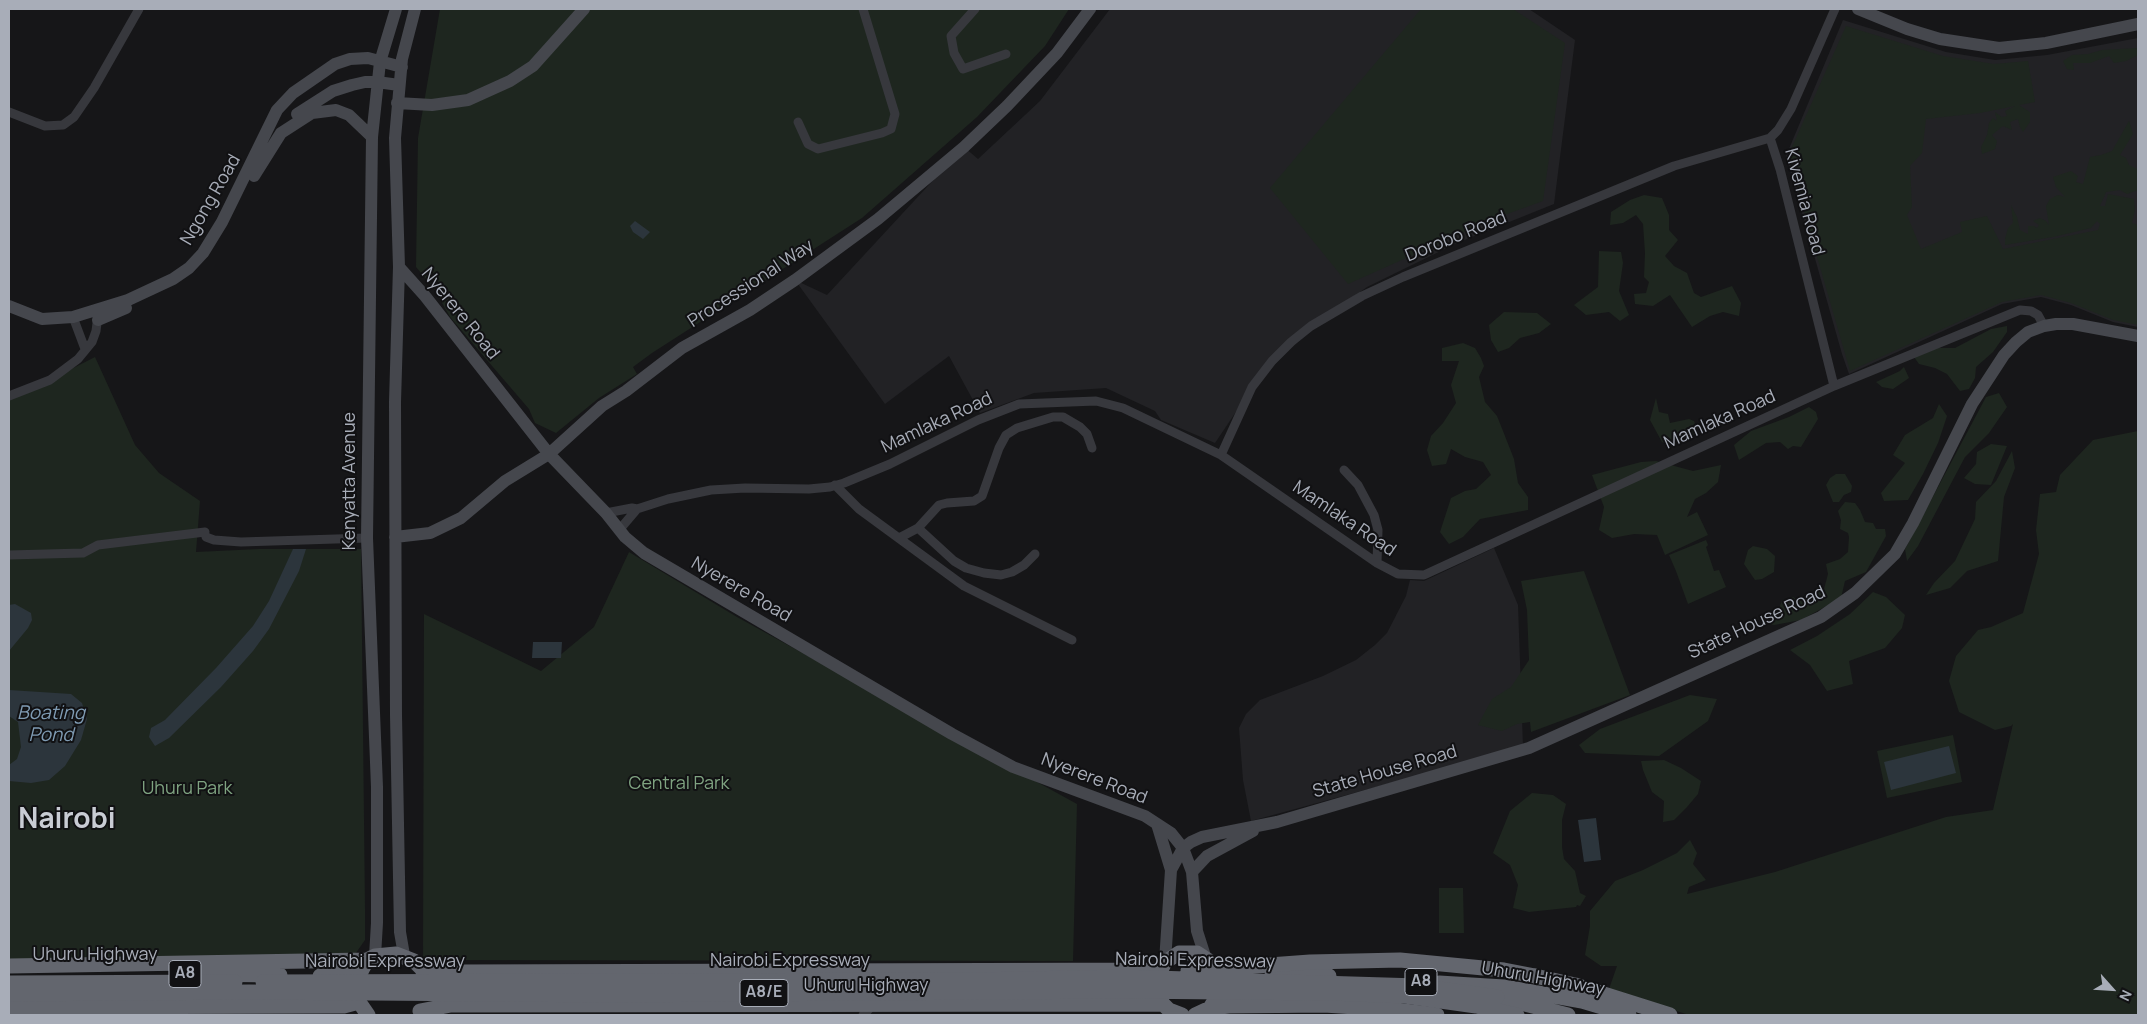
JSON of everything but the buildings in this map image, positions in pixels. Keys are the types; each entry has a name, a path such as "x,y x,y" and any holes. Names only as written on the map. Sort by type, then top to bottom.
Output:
{"highway":[{"name":"A8","path":"1162,966 1180,953 1188,952 1209,959 1218,972 1220,982 1219,993 1200,1013"},
{"name":"A8","path":"368,962 387,954 404,955"},
{"path":"404,955 422,969 426,981 427,993 418,1013"},
{"name":"Uhuru Highway","path":"1209,959 1235,972 1504,987 1582,1001 1629,1015"},
{"path":"1121,978 1241,966 1383,960 1504,970 1574,985 1670,1015"},
{"path":"9,966 368,962"},
{"path":"368,962 357,980 356,991 359,1002 368,1015"},
{"name":"Uhuru Highway","path":"9,975 131,973 332,976 368,962"},
{"path":"1162,966 1156,987 1171,1011"},
{"name":"Uhuru Highway","path":"422,969 458,972 1162,966"},
{"name":"Nairobi Expressway","path":"9,983 1121,978 1418,986 1497,997 1568,1015"},
{"name":"Nairobi Expressway","path":"10,1006 249,992 613,994 1109,991 1331,993 1405,996 1476,1006 1517,1015"},
{"name":"A8","path":"10,1006 156,1011 344,1006 359,1002"},
{"name":"Uhuru Highway","path":"418,1013 451,1005 580,1010 1171,1011"},
{"name":"A8","path":"1200,1013 1229,1006 1324,1005 1387,1009 1438,1015"}],"street":[{"path":"9,112 45,126 63,125 74,117 94,88 139,9"},
{"name":"Kenyatta Avenue","path":"368,962 377,923 377,787 367,538 372,137 376,82 396,9"},
{"path":"404,955 400,932 396,677 395,402 399,267 395,159 399,85 415,9"},
{"path":"397,103 432,105 468,100 510,81 533,66 584,9"},
{"path":"798,122 808,144 818,149 882,134 891,129 895,114 863,9"},
{"path":"975,9 951,36 954,54 962,69 1006,54"},
{"name":"Processional Way","path":"395,537 422,536 461,518 505,481 549,454 602,406 626,391 682,348 750,310 796,280 878,219 964,147 1007,106 1057,53 1090,9"},
{"name":"Kivemia Road","path":"1834,386 1780,169 1770,138 1778,130 1791,109 1835,9"},
{"path":"1858,9 1940,40 1999,48 2046,44 2138,24"},
{"name":"Ngong Road","path":"9,306 42,319 98,315 173,279 189,268 203,254 222,222 277,110 293,93 335,64 350,59 368,58 402,67"},
{"name":"Ngong Road","path":"266,135 333,91 365,82 399,85"},
{"path":"9,396 50,380 78,359 92,342 96,331 98,315 180,286 192,275 212,255 253,177 281,133 312,113 336,110 348,115 372,137"},
{"name":"Dorobo Road","path":"1221,455 1252,387 1272,361 1311,326 1362,296 1403,277 1674,166 1770,138"},
{"name":"Nyerere Road","path":"399,267 425,296 549,454 606,513 625,537 644,553 952,734 1013,767 1145,816 1171,833 1183,848 1192,872 1197,931 1209,959"},
{"name":"Mamlaka Road","path":"606,513 632,508 637,509 668,499 711,490 745,488 809,489 835,485 890,464 978,420 1019,404 1087,401 1106,403 1146,418 1221,455 1378,563 1398,574 1424,575 1834,386 2020,310 2031,310 2038,316 2044,326"},
{"path":"72,317 85,349"},
{"name":"State House Road","path":"1183,848 1202,837 1269,823 1529,748 1821,617 1855,593 1895,554 1913,523 1972,404 1995,368 2016,342 2028,332 2044,326 2073,324 2138,336"},
{"path":"899,538 918,528 939,505 947,502 974,501 982,496 999,448 1006,435 1017,428 1052,417 1063,417 1087,434 1092,448"},
{"path":"1344,470 1358,485 1374,515 1378,530 1378,563"},
{"path":"835,485 859,509 964,586 1072,640"},
{"path":"620,529 637,509"},
{"path":"918,528 954,561 966,568 984,573 1001,575 1012,572 1024,565 1035,554"},
{"path":"9,556 83,553 98,545 205,534 214,540 242,542 367,538"},
{"path":"372,678 396,677"},
{"name":"State House Road","path":"1192,872 1206,856 1269,823"},
{"name":"Nyerere Road","path":"1157,824 1171,870"},
{"path":"1171,833 1202,837"},
{"path":"1162,966 1171,870 1183,848"}],"shaded area":[{"path":"1110,9 1529,9 1575,40 1554,204 1457,243 1367,287 1315,325 1254,385 1215,443 1161,420 1155,411 1106,388 1034,393 980,413 949,356 885,404 795,280 827,295 964,147 978,159 1040,101"},
{"path":"1843,20 1946,52 1995,60 2047,55 2138,38 2138,327 2113,322 2071,305 2041,297 2002,304 1849,374 1786,156"},
{"path":"1494,548 1518,605 1523,747 1251,821 1243,780 1239,728 1246,714 1260,700 1323,676 1356,660 1375,645 1387,633 1406,596 1410,580 1424,581"}],"green space":[{"path":"440,9 1069,9 1045,46 977,117 862,218 652,353 633,367 637,374 599,398 556,433 535,423 529,409 450,317 433,287 416,267 418,138"},
{"path":"1421,9 1513,9 1565,43 1543,201 1496,218 1348,284 1270,188"},
{"path":"1846,26 1943,56 1994,64 2028,61 2035,102 2019,105 2030,112 2030,122 2023,132 2018,119 2010,122 2012,130 2003,126 1992,135 1997,141 1995,149 1982,154 1981,147 1987,135 1989,123 1993,118 1997,121 1995,112 2002,117 2007,116 2005,111 2015,106 1980,113 1926,119 1922,153 1910,166 1912,207 1907,215 1921,249 1962,232 1960,222 1987,216 2003,249 2098,230 2100,224 2097,221 2091,228 2005,245 2008,228 2013,223 2011,205 2017,217 2020,230 2028,234 2028,226 2037,228 2039,225 2033,221 2040,218 2049,225 2046,206 2050,199 2058,195 2065,197 2056,187 2053,177 2071,171 2078,176 2076,182 2083,184 2090,157 2112,151 2129,121 2133,134 2120,155 2126,158 2129,165 2137,169 2138,190 2127,194 2120,190 2106,192 2100,206 2105,206 2108,194 2134,199 2135,210 2132,223 2138,225 2138,325 2113,320 2071,303 2041,295 2002,302 1850,371 1788,156"},
{"path":"2138,48 2138,55 2126,61 2114,63 2109,56 2090,63 2073,63 2074,70 2067,69 2063,61 2072,55 2088,54 2102,50"},
{"path":"1644,195 1662,198 1669,215 1669,230 1678,240 1665,256 1674,266 1687,273 1694,293 1701,297 1732,286 1741,303 1739,316 1723,312 1710,316 1692,327 1670,295 1653,306 1635,304 1634,294 1646,293 1649,282 1644,277 1643,224 1636,215 1623,223 1610,225 1611,212 1630,200"},
{"path":"1599,251 1621,252 1623,263 1619,291 1629,315 1620,321 1609,312 1586,315 1574,305 1598,287"},
{"path":"1504,312 1537,313 1551,324 1539,333 1520,338 1509,348 1498,352 1491,340 1489,325"},
{"path":"2007,326 2007,332 1993,352 1976,367 1975,378 1969,389 1960,391 1947,374 1935,368 1919,364 1914,357 1934,348 1955,348 1991,329"},
{"path":"1463,343 1475,348 1481,358 1484,366 1479,377 1485,402 1497,416 1503,431 1514,459 1518,483 1528,497 1528,510 1480,519 1463,537 1449,544 1440,532 1451,498 1465,491 1476,489 1491,475 1483,462 1465,457 1451,449 1446,464 1432,466 1427,450 1431,436 1443,423 1456,403 1451,385 1459,361 1442,361 1442,348"},
{"name":"Uhuru Park","path":"95,357 135,445 159,473 200,501 196,552 259,549 361,549 365,940 351,960 9,966 9,395 44,383"},
{"path":"1904,367 1909,378 1893,389 1882,387 1876,382 1900,371"},
{"path":"1999,393 2007,407 1989,433 1965,457 1918,546 1907,561 1905,549 1986,397"},
{"path":"1656,398 1659,412 1668,414 1670,423 1689,419 1694,421 1698,433 1671,446 1662,442 1650,420"},
{"path":"1939,404 1947,416 1938,443 1923,474 1908,500 1884,501 1881,493 1905,463 1893,455 1905,435 1933,418"},
{"path":"1809,407 1816,412 1818,419 1801,447 1793,446 1788,449 1780,442 1766,443 1739,460 1734,445 1751,431 1789,417"},
{"path":"2138,431 2138,1015 1689,1015 1609,989 1617,966 1601,966 1585,955 1590,926 1590,911 1615,881 1677,853 1690,840 1697,853 1693,864 1706,880 1689,887 1687,894 1775,872 1946,817 1993,810 2013,724 1995,730 1959,712 1949,681 1956,656 1978,630 1991,627 2023,613 2039,554 2036,530 2040,494 2056,492 2060,475 2093,440"},
{"path":"1991,444 2007,446 1991,485 1975,484 1964,478 1976,464 1977,452"},
{"path":"2012,451 2015,468 2004,497 1998,561 1967,571 1950,588 1926,595 1934,583 1955,561 1975,519 1976,502 1996,481"},
{"path":"1656,461 1693,471 1721,465 1718,482 1706,493 1695,499 1687,517 1697,512 1708,535 1665,555 1657,535 1634,534 1612,538 1599,530 1604,507 1592,475 1641,462"},
{"path":"1836,474 1845,474 1852,486 1851,492 1844,495 1839,502 1833,502 1826,485 1830,478"},
{"path":"1845,502 1855,503 1865,522 1873,523 1876,529 1885,529 1886,536 1866,572 1845,581 1841,598 1801,620 1774,625 1763,622 1766,612 1779,609 1782,600 1793,597 1798,600 1824,589 1828,574 1826,564 1840,559 1848,552 1849,537 1848,533 1840,529 1841,520 1838,511"},
{"path":"1706,540 1708,545 1706,547 1714,571 1719,570 1726,587 1688,604 1669,555"},
{"path":"1753,546 1767,549 1775,556 1774,572 1762,579 1755,580 1744,564 1748,550"},
{"name":"Central Park","path":"629,552 737,617 1077,804 1073,961 423,960 424,614 541,671 594,627"},
{"path":"1584,571 1630,695 1531,732 1530,722 1517,724 1502,731 1478,725 1492,699 1511,687 1529,660 1527,610 1521,581"},
{"path":"1873,592 1886,597 1905,615 1902,628 1885,648 1849,661 1853,684 1827,691 1810,665 1790,650 1817,636 1850,614"},
{"path":"1690,695 1717,699 1708,721 1659,756 1585,753 1579,745 1600,729"},
{"path":"1953,735 1962,782 1887,798 1877,751"},
{"path":"1664,760 1701,781 1698,794 1687,807 1674,820 1663,822 1664,801 1652,792 1641,761"},
{"path":"1532,793 1553,795 1566,804 1562,820 1562,847 1564,859 1575,871 1580,893 1586,896 1580,906 1529,912 1513,908 1518,885 1510,865 1493,853 1510,811"},
{"path":"1439,888 1463,888 1464,933 1439,933"}],"water":[{"path":"635,221 650,232 643,239 633,232 630,226"},
{"path":"293,549 306,549 299,571 269,629 253,651 221,687 169,738 155,746 149,737 151,728 165,720 216,668 253,626 269,601"},
{"path":"15,604 31,613 32,620 28,628 9,651 9,605"},
{"path":"533,642 562,642 561,658 532,658"},
{"name":"Boating Pond","path":"9,690 71,694 82,703 87,719 81,740 65,766 49,780 31,783 9,781 9,765 17,759 21,747 18,722 9,716"},
{"path":"1949,746 1956,773 1891,790 1884,762"},
{"path":"1596,818 1601,860 1584,862 1578,820"}],"district":[{"name":"Nairobi","path":"67,820"}]}
